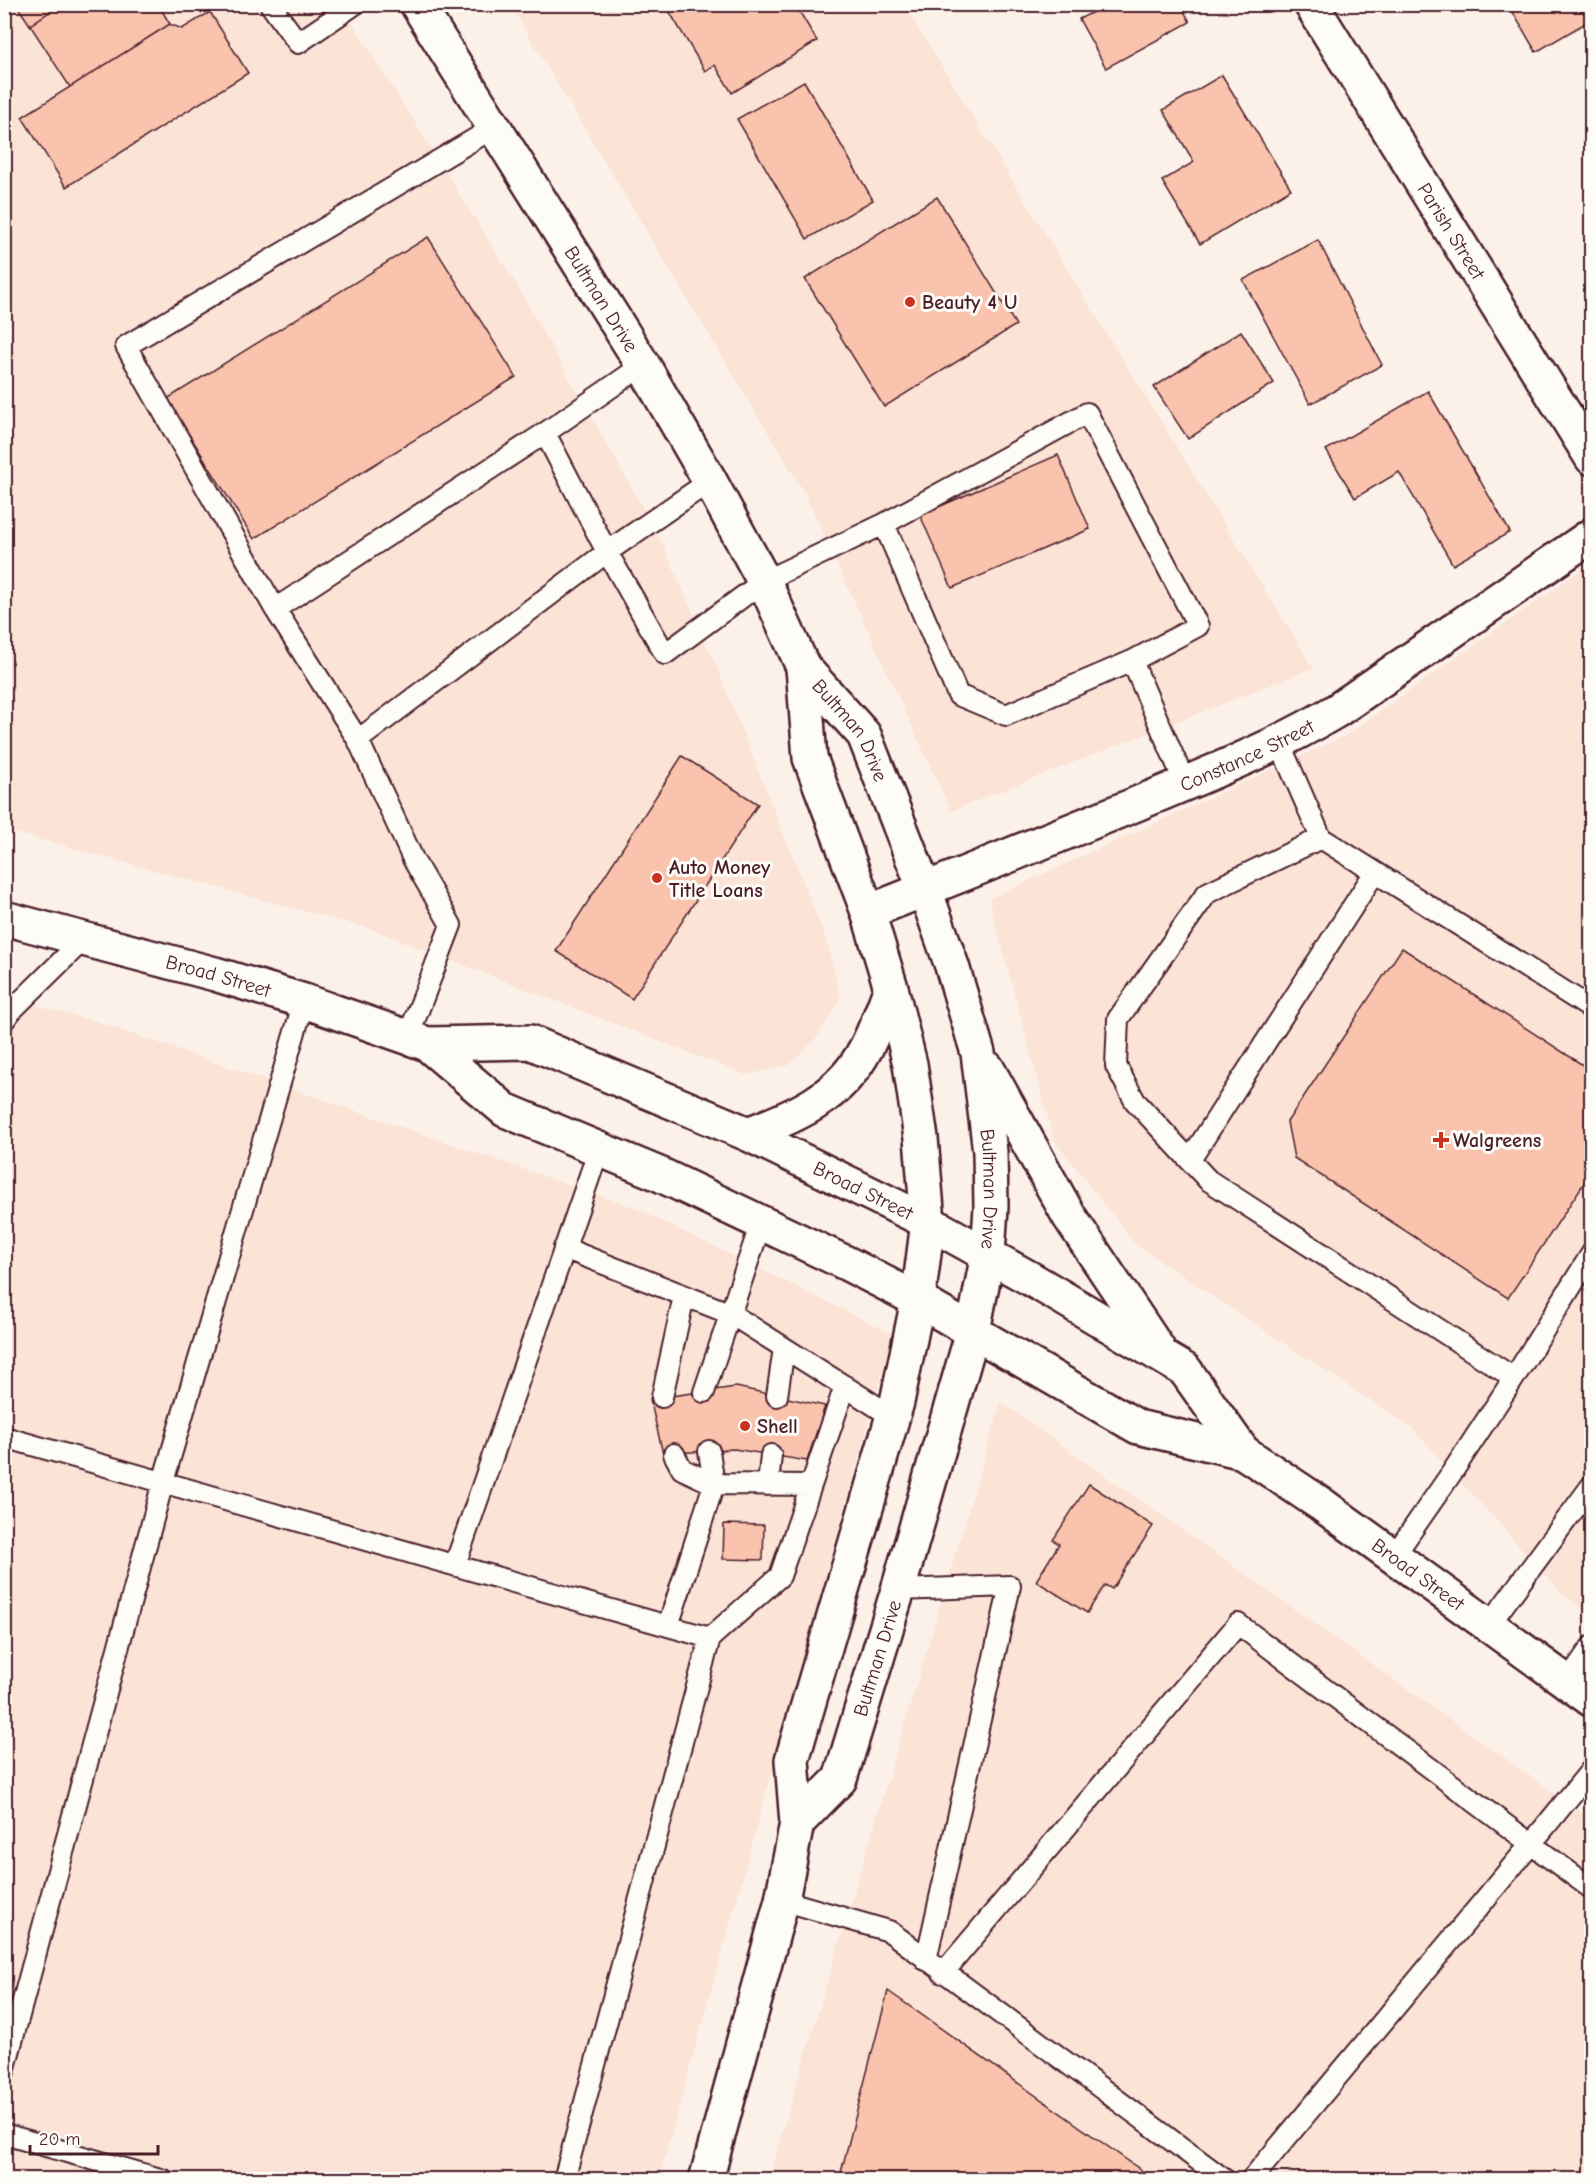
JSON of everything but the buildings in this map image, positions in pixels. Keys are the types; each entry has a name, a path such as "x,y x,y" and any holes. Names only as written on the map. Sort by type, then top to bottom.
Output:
{"main road":[{"name":"Bultman Drive","path":"417,4 643,365 764,581 803,666 864,735 925,890 952,966 978,1053 990,1152 991,1207 988,1254 973,1331 898,1590 840,1779 797,1823"},
{"name":"Parish Street","path":"1311,4 1592,458"},
{"name":"Constance Street","path":"868,912 1185,783 1279,742 1336,711 1592,535"},
{"name":"Bultman Drive","path":"706,2180 782,1900 797,1823 792,1760 893,1417 918,1300 928,1222 921,1138 910,1064 891,988 868,912 810,758 803,666"},
{"name":"Broad Street","path":"4,918 215,974 304,1001 417,1041 505,1110 659,1174 848,1264 918,1300 1138,1427 1243,1452"},
{"path":"748,1134 794,1116 824,1097 849,1074 866,1049 891,988"},
{"name":"Broad Street","path":"417,1041 530,1042 748,1134 988,1254 1185,1370 1243,1452 1394,1556 1579,1691"},
{"path":"978,1053 1069,1216 1162,1356"}],"lane":[{"path":"270,4 298,43 355,4"},
{"path":"417,1041 451,924 414,861 358,740 275,609 126,346 495,128"},
{"path":"275,609 545,433 643,365"},
{"path":"545,433 607,552 665,654 764,581 884,524 1087,413 1198,626 1132,661 1006,715 958,695 884,524"},
{"path":"358,740 607,552 710,481"},
{"path":"1132,661 1185,783"},
{"path":"1279,742 1321,838 1592,1009"},
{"path":"1321,838 1207,893 1118,1020 1116,1066 1135,1101 1208,1180 1514,1378"},
{"path":"1190,1160 1374,872"},
{"path":"4,1020 84,939"},
{"path":"4,2071 163,1482 304,1001"},
{"path":"455,1565 599,1149"},
{"path":"704,1392 761,1223"},
{"path":"564,1248 731,1314 893,1417"},
{"path":"1394,1556 1514,1378 1592,1253"},
{"path":"662,1397 684,1296"},
{"path":"777,1396 784,1348"},
{"path":"564,2180 710,1638 780,1576 845,1386"},
{"path":"4,1437 710,1638"},
{"path":"668,1626 714,1484 709,1451"},
{"path":"674,1454 682,1469 714,1484 812,1485"},
{"path":"768,1485 771,1455"},
{"path":"1489,1625 1592,1485"},
{"path":"898,1590 1011,1586 926,1960"},
{"path":"943,1973 1238,1624 1592,1889"},
{"path":"1579,1691 1592,1646"},
{"path":"1251,2180 1592,1769"},
{"path":"782,1900 889,1931 1225,2180"},
{"path":"4,2134 164,2180"}],"shaded area":[{"path":"4,5 341,5 516,284 662,542 717,668 827,942 841,999 818,1036 790,1065 746,1075 371,929 5,830"},
{"path":"510,5 904,5 1313,668 951,811 805,494"},
{"path":"1591,563 1591,1615 1561,1592 1412,1428 1136,1245 1054,1140 989,899 1345,736"},
{"path":"4,997 95,1021 633,1207 893,1334 659,2179 5,2179"},
{"path":"1001,1402 1591,1819 1591,2179 768,2180"}],"place":[{"name":"Beauty 4 U","path":"910,302"},
{"name":"Auto Money Title Loans","path":"657,878"},
{"name":"Walgreens","path":"1441,1140"},
{"name":"Shell","path":"745,1426"}]}
